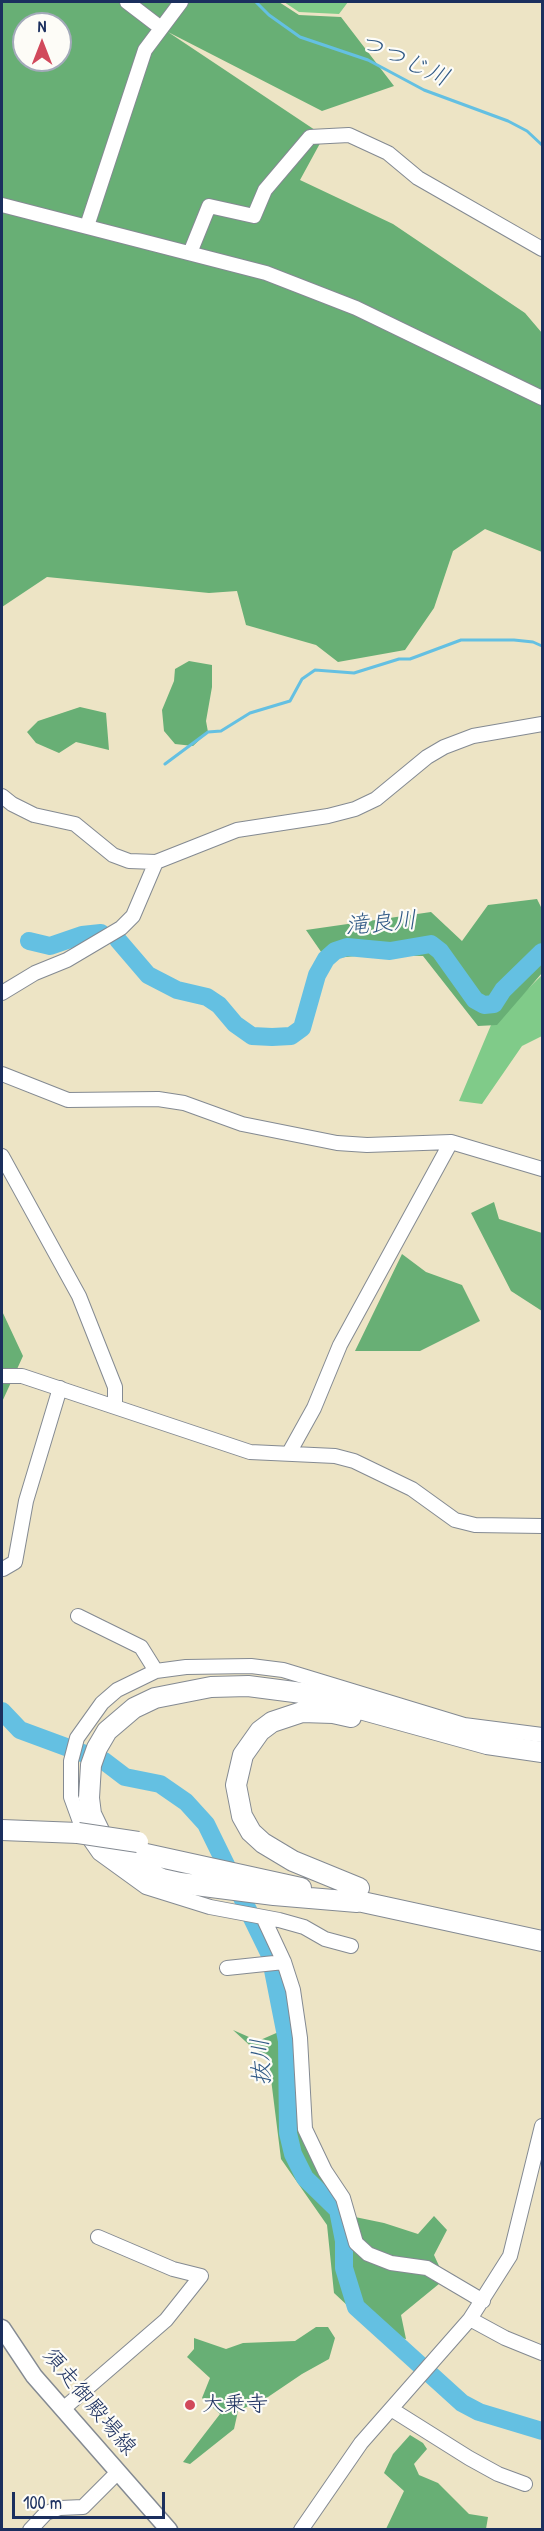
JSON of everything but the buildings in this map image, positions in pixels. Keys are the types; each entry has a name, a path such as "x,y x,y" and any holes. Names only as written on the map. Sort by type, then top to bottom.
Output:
{"highway":[{"path":"273,1882 210,1887 162,1880 137,1869 118,1855 104,1841 91,1814 89,1782 97,1748 107,1731 134,1707 155,1698 211,1687 248,1686 302,1693 487,1744 543,1752"},
{"path":"543,1763 449,1747 333,1713 302,1712 273,1722 251,1742 238,1770 236,1785 242,1816 251,1832 277,1853 358,1895 543,1941"},
{"path":"2,1830 137,1847 194,1859 273,1882 543,1929"},
{"path":"2,1840 77,1838"}],"main road":[{"name":"須走御殿場線","path":"2,2328 34,2376 169,2529"}],"street":[{"path":"127,2 161,28"},
{"path":"87,226 145,50 181,2"},
{"path":"190,253 209,206 255,216 265,190 310,137 349,135 388,153 418,178 543,249"},
{"path":"2,205 266,273 356,308 543,398"},
{"path":"2,796 12,804 34,814 75,824 113,855 129,861 156,862 237,830 328,816 354,809 376,799 427,757 444,747 473,736 543,724"},
{"path":"2,993 35,973 67,960 121,927 133,916 156,862"},
{"path":"2,1074 68,1100 91,1102 158,1099 184,1103 242,1124 337,1143 367,1145 451,1142 543,1168"},
{"path":"289,1453 314,1408 340,1345 451,1142"},
{"path":"2,1156 78,1296 115,1387 115,1406"},
{"path":"2,1376 22,1376 250,1452 334,1456 354,1461 412,1489 455,1520 474,1525 543,1526"},
{"path":"3,1569 15,1562 26,1501 60,1388"},
{"path":"78,1616 141,1647 156,1671"},
{"path":"351,1946 325,1939 304,1927 210,1907 146,1887 114,1866 99,1853 76,1815 71,1797 71,1761 77,1738 87,1720 117,1690 156,1671 197,1667 251,1666 284,1670 464,1725 543,1735"},
{"path":"263,1917 293,1990 300,2038 305,2129 325,2172 343,2198 356,2243 368,2254 391,2263 427,2268 483,2301"},
{"path":"227,1968 280,1963"},
{"path":"301,2529 362,2443 483,2301 510,2256 536,2173 543,2127"},
{"path":"63,2409 166,2320 201,2276 173,2269 98,2237"},
{"path":"470,2319 505,2338 543,2353"},
{"path":"391,2409 488,2469 525,2484"},
{"path":"30,2529 46,2513 60,2508 83,2507 118,2472"}],"green space":[{"path":"2,2 279,2 299,15 341,17 394,86 322,111 168,32 324,136 300,180 393,224 525,313 542,333 542,552 485,529 453,551 434,608 405,650 338,662 316,645 246,625 237,591 209,593 47,577 2,607"},
{"path":"284,2 348,2 339,14 299,12"},
{"path":"189,661 212,665 212,687 206,721 208,732 193,746 175,744 164,731 162,710 174,681 175,669"},
{"path":"80,707 106,713 109,750 76,742 59,753 36,743 27,732 38,721"},
{"path":"537,899 542,909 542,973 497,1025 478,1026 423,956 366,955 326,959 306,930 431,912 462,941 488,905"},
{"path":"542,975 542,1036 522,1046 482,1104 459,1101 491,1025"},
{"path":"494,1202 499,1219 542,1233 542,1311 511,1291 471,1213"},
{"path":"402,1254 426,1272 462,1285 480,1321 420,1351 355,1351"},
{"path":"2,1311 23,1356 2,1402"},
{"path":"290,2027 301,2058 311,2130 355,2217 418,2234 434,2216 447,2230 434,2255 445,2279 401,2315 406,2339 378,2334 334,2293 327,2225 281,2159 269,2063 233,2030 258,2041"},
{"path":"316,2327 328,2327 335,2338 329,2359 268,2397 238,2411 234,2429 190,2464 183,2462 220,2414 202,2398 210,2378 187,2357 194,2349 194,2338 226,2349 243,2343 295,2341"},
{"path":"410,2435 423,2443 427,2449 414,2464 419,2475 438,2483 469,2514 488,2517 486,2529 386,2529 404,2491 384,2473 393,2454"}],"waterway":[{"name":"つつじ川","path":"256,2 269,15 300,37 368,60 424,90 508,121 527,131 542,145"},
{"path":"165,764 208,732 221,731 250,713 290,701 302,679 315,670 354,673 399,659 410,659 461,640 514,640 533,642 542,646"},
{"name":"滝良川","path":"29,941 50,946 82,935 101,933"},
{"name":"滝良川","path":"118,940 148,975 177,990 207,997 219,1005 235,1024 252,1036 272,1037 291,1036 302,1028 317,975 326,959 335,951 347,947 390,951 431,944 440,951 475,1000 484,1005 494,1004 503,990 542,952"},
{"name":"抜川","path":"2,1711 20,1730 104,1761 125,1777 160,1784 186,1802 206,1824 270,1955 287,2041 288,2133 293,2154 305,2178 338,2210 344,2241 344,2268 356,2307 462,2403 479,2412 542,2431"}],"place":[{"name":"大乗寺","path":"190,2405"}]}
